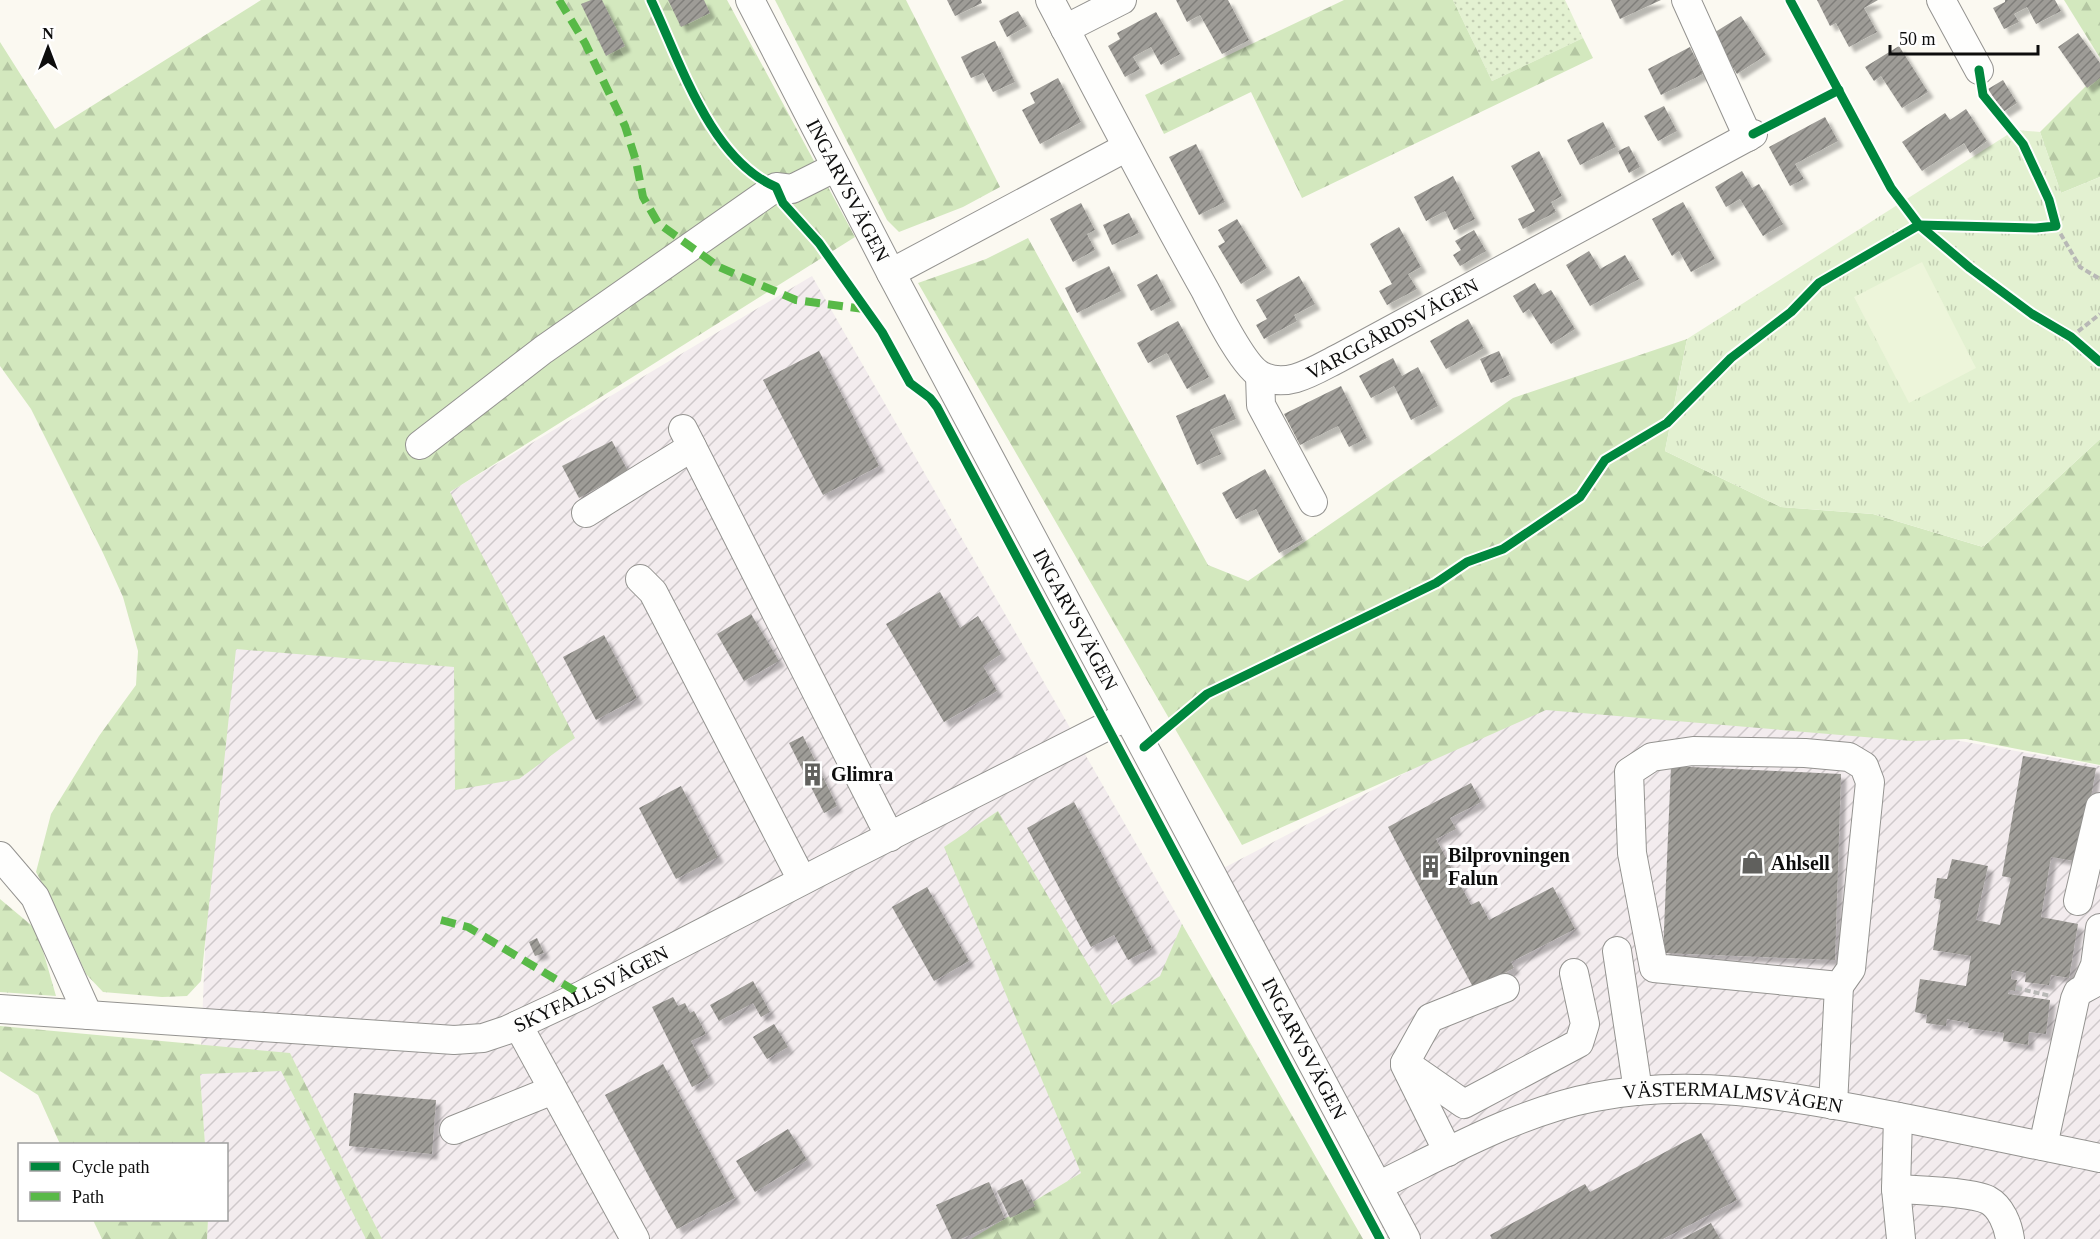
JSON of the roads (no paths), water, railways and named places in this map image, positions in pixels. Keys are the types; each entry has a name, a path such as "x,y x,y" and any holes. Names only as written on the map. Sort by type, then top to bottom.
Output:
{"street":[{"name":"INGARVSVÄGEN","path":"750,0 891,273 1406,1239"},
{"path":"1050,0 1232,339 1260,376 1261,405 1313,502"},
{"path":"1065,29 1122,0"},
{"name":"VARGGÅRDSVÄGEN","path":"1260,376 1275,381 1302,377 1750,135 1686,0"},
{"path":"1941,0 1979,70"},
{"path":"891,273 1127,147"},
{"path":"420,446 543,350 776,187 792,189 836,167"},
{"path":"586,513 688,438 890,837"},
{"path":"640,579 653,592 802,880"},
{"name":"SKYFALLSVÄGEN","path":"0,1009 454,1040 483,1038 518,1025 592,990 802,880 1128,716"},
{"path":"1833,1105 1839,986 1851,969 1870,782 1864,766 1849,758 1805,753 1693,751 1652,757 1629,772 1632,853 1654,968 1839,986"},
{"path":"2078,901 2100,807"},
{"path":"0,856 35,897 88,1015"},
{"path":"2043,1146 2075,999 2079,992 2093,983 2100,928"},
{"path":"1617,951 1638,1091"},
{"path":"1405,1063 1464,1104 1527,1071 1579,1043 1585,1024 1574,973"},
{"path":"1405,1063 1430,1018 1505,988"},
{"path":"518,1025 635,1239"},
{"path":"1405,1063 1448,1152"},
{"path":"454,1130 554,1090"},
{"name":"VÄSTERMALMSVÄGEN","path":"1378,1186 1524,1117 1595,1097 1638,1091 1760,1092 2100,1158"},
{"path":"1898,1117 1896,1189 1901,1239"},
{"path":"1896,1189 1972,1195 1989,1201 2006,1221 2010,1239"}],"place":[{"name":"Glimra","path":"813,774"},
{"name":"Ahlsell","path":"1753,863"},
{"name":"Bilprovningen Falun","path":"1430,866"}]}
